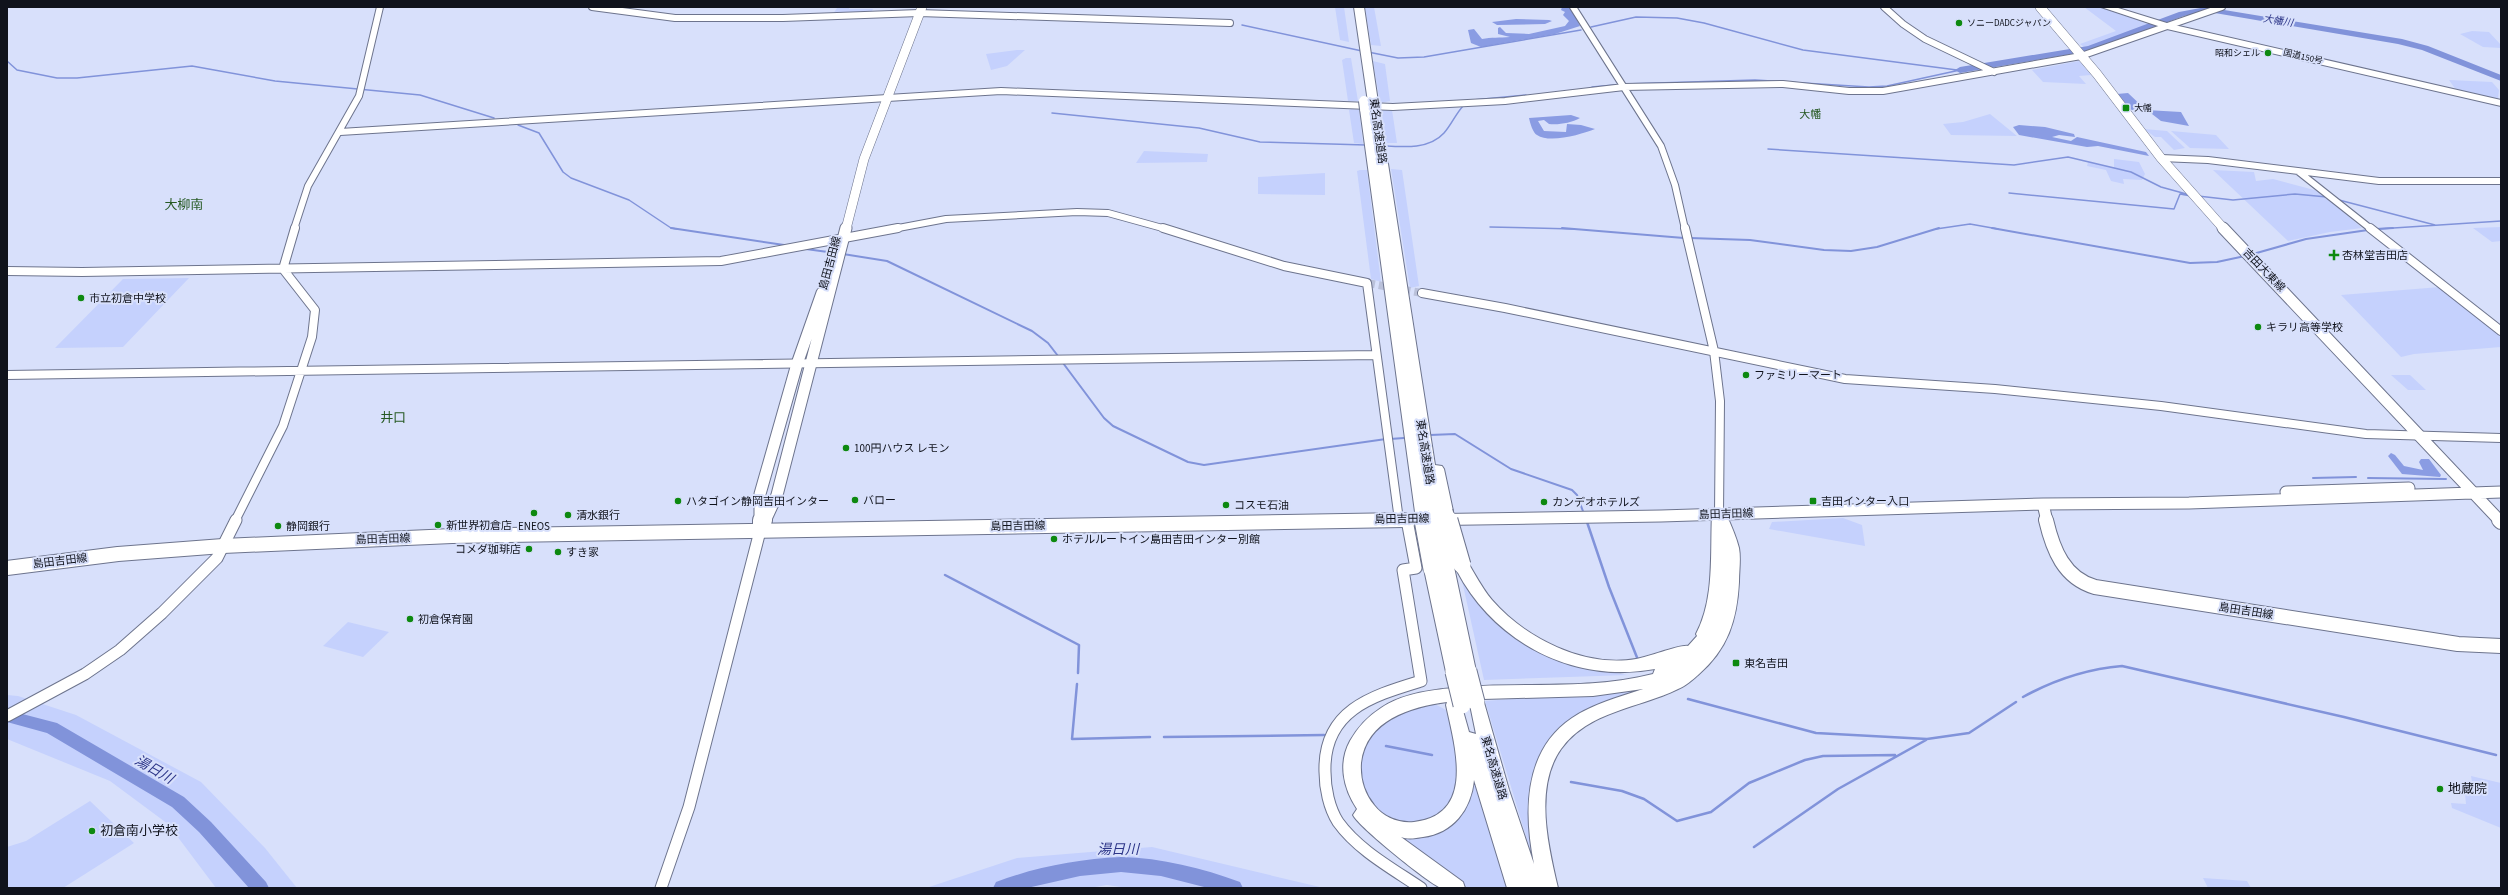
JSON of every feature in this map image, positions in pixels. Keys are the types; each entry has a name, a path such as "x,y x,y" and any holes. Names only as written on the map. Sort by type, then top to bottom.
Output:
{"highway":[{"name":"東名高速道路","path":"1351,7 1361,44"},
{"name":"東名高速道路","path":"1359,7 1362,59 1374,142 1434,511"},
{"name":"国道150号","path":"2106,7 2167,26 2501,103"},
{"name":"東名高速道路","path":"1376,155 1414,371 1434,511 1442,622 1457,672"},
{"path":"1434,511 1462,565 1484,601 1510,627 1539,646 1577,661 1619,666 1652,664 1682,652 1710,629"},
{"path":"1456,888 1380,833 1356,808 1347,790 1343,766 1345,749 1357,727 1372,713 1391,703 1434,691 1643,678 1661,673 1691,655 1704,642 1710,629 1716,593 1716,534 1719,514"},
{"path":"1549,888 1540,838 1538,800 1544,771 1555,744 1571,728 1590,716 1670,686 1697,665 1719,641 1726,629 1730,611 1732,553 1719,514"},
{"name":"東名高速道路","path":"1439,568 1457,672"},
{"path":"1457,672 1464,704 1466,770 1464,789 1458,807 1441,823 1421,830 1398,828 1376,818 1361,803 1356,794 1350,771 1351,761 1360,734 1377,718 1390,710 1431,698 1468,693 1641,685 1669,678 1697,665"},
{"name":"東名高速道路","path":"1464,704 1484,788 1516,888"},
{"name":"東名高速道路","path":"1464,704 1500,790 1533,888"}],"main road":[{"name":"吉田大東線","path":"2040,7 2081,56 2161,158 2194,196 2501,522"},
{"name":"島田吉田線","path":"760,531 778,496 812,364 836,253 882,98 920,10"},
{"name":"島田吉田線","path":"760,531 760,494 797,364 836,253"},
{"name":"島田吉田線","path":"7,568 118,554 224,546 452,536 1719,514 2043,504 2166,503 2472,490 2501,486"},
{"name":"島田吉田線","path":"2472,490 2501,492"},
{"name":"島田吉田線","path":"2043,504 2058,560 2067,572 2085,583 2132,594 2434,640 2501,646"}],"street":[{"path":"283,269 308,186 340,132 361,89 380,7"},
{"path":"592,7 675,18 783,18 920,10 1230,23"},
{"path":"1573,7 1661,146 1675,185 1714,351 1720,408 1719,514"},
{"path":"1884,7 1906,26 1940,48 1991,70"},
{"path":"340,132 882,98 1022,91 1393,107 1477,103 1622,84 1758,84 1883,91 1991,70 2081,56 2116,46 2221,7"},
{"path":"2161,158 2208,160 2379,181 2501,181"},
{"path":"2298,172 2501,331"},
{"path":"7,271 283,269 721,261 840,238 962,217 1056,212 1108,213 1144,222 1284,266 1367,283 1375,355 1387,439 1403,519 1416,568 1403,570 1421,681 1371,697 1355,706 1333,733 1326,752 1324,773 1325,793 1338,823 1362,846 1421,888"},
{"path":"7,716 85,674 132,640 208,569 224,546 282,426 312,337 316,316 315,310 283,269"},
{"path":"1422,293 1714,351 1845,379 1995,389 2125,402 2366,434 2421,437 2501,438"},
{"path":"7,375 299,372 1375,355"},
{"path":"661,888 689,807 715,699 760,531"}],"shaded area":[{"path":"850,7 849,9 873,9 871,13 833,14 837,8"},
{"path":"1335,7 1344,7 1349,42 1340,40"},
{"path":"1365,7 1374,7 1381,46 1371,45"},
{"path":"1562,7 1571,8 1580,26 1555,34 1481,47 1471,43 1468,30 1474,29 1482,39 1510,37 1498,34 1498,28 1500,27 1506,33 1529,34 1565,26 1569,21 1563,15 1565,12 1561,10"},
{"path":"2084,7 2099,7 2152,25 2107,42 2084,47 2080,44 2116,31"},
{"path":"1516,19 1552,21 1545,24 1497,25 1492,22"},
{"path":"2472,31 2489,32 2501,45 2501,48 2483,47 2460,34"},
{"path":"1025,50 1007,66 991,70 986,54"},
{"path":"1351,58 1358,101 1348,101 1342,60"},
{"path":"1373,61 1385,64 1390,101 1380,103"},
{"path":"2079,61 2091,75 2079,76 2086,84 2043,82 2032,70"},
{"path":"2449,80 2492,82 2499,90 2498,99 2456,90"},
{"path":"2128,93 2146,110 2181,112 2189,126 2161,121 2152,114 2128,109 2117,94"},
{"path":"1349,110 1359,110 1363,144 1354,143"},
{"path":"1381,110 1392,110 1397,143 1386,143"},
{"path":"1990,114 2017,136 1951,135 1943,124 1963,122"},
{"path":"1571,115 1580,118 1557,124 1549,124 1544,120 1538,121 1544,131 1566,132 1567,124 1581,125 1595,129 1566,137 1550,139 1543,138 1534,132 1529,118"},
{"path":"2019,125 2045,127 2074,134 2075,137 2059,135 2052,137 2071,141 2077,137 2146,152 2149,156 2098,146 2087,147 2019,135 2013,127"},
{"path":"2144,129 2167,131 2185,148 2174,150 2161,137 2155,137"},
{"path":"2171,131 2216,135 2229,149 2190,148"},
{"path":"1144,151 1208,154 1207,162 1136,163"},
{"path":"2114,159 2139,162 2145,174 2142,180 2123,179 2124,184 2111,181 2106,170 2087,166 2088,162 2114,168"},
{"path":"1391,169 1402,170 1419,286 1410,288"},
{"path":"1367,170 1381,282 1371,279 1357,171"},
{"path":"2213,170 2254,172 2256,181 2273,179 2318,191 2362,228 2330,232 2288,241"},
{"path":"1325,173 1325,195 1258,194 1258,177"},
{"path":"2501,227 2501,241 2492,242 2473,228"},
{"path":"189,278 123,347 55,348 123,279"},
{"path":"2440,287 2501,336 2501,347 2414,354 2401,357 2341,295"},
{"path":"2391,375 2410,375 2426,390 2408,390"},
{"path":"2391,453 2395,455 2404,466 2423,470 2419,462 2421,459 2429,459 2441,475 2440,477 2402,474 2388,456"},
{"path":"1843,518 1862,525 1865,546 1769,529 1772,522"},
{"path":"1461,576 1472,594 1489,615 1555,658 1604,671 1628,675 1484,680"},
{"path":"348,622 389,632 363,657 323,646"},
{"path":"1634,689 1636,694 1583,715 1534,784 1532,856 1485,701"},
{"path":"7,695 18,696 76,715 201,782 265,848 297,888 216,888 168,824 110,781 7,739"},
{"path":"1431,702 1446,710 1457,757 1458,774 1456,789 1450,803 1439,813 1422,821 1406,823 1387,818 1373,807 1363,788 1360,759 1363,745 1369,733 1377,724 1388,717 1415,706"},
{"path":"2471,776 2501,783 2501,828 2452,808 2451,803 2466,804 2465,794 2474,795"},
{"path":"1475,778 1508,888 1466,888 1388,831 1454,819 1468,803"},
{"path":"90,801 134,843 63,888 7,888 7,847 26,841"},
{"path":"1152,847 1324,888 1128,888 1107,885 1089,888 926,888 1017,858"},
{"path":"2203,878 2247,881 2251,888 2208,888"}],"waterway":[{"name":"大幡川","path":"1960,70 2090,48 2182,14 2209,9 2399,41 2425,48 2501,78"},
{"path":"1591,27 1636,17 1677,18 1704,23 1803,50 1957,70"},
{"path":"1242,25 1362,51"},
{"path":"1368,52 1398,58 1424,57 1581,30"},
{"path":"7,61 17,70 57,78 77,78 192,66 275,81 420,95 494,118"},
{"path":"1624,84 1755,80 1869,87 1887,86 1960,70"},
{"path":"1592,87 1614,85"},
{"path":"1473,100 1526,95"},
{"path":"1373,145 1401,147 1429,143 1444,133 1464,105"},
{"path":"1052,113 1199,128 1260,142 1366,145"},
{"path":"518,125 539,133 563,172 571,178 629,200 671,228"},
{"path":"1768,149 2014,165 2068,157 2131,172 2161,187 2190,195"},
{"path":"2009,193 2174,209 2180,194 2191,196"},
{"path":"2198,196 2233,200 2295,194 2327,197"},
{"path":"2339,200 2435,225"},
{"path":"2378,229 2501,221"},
{"path":"1936,229 1970,224 1998,229"},
{"path":"1490,227 1574,229"},
{"path":"671,228 784,245"},
{"path":"671,228 677,229"},
{"path":"1562,228 1684,238"},
{"path":"1690,238 1750,240 1824,250 1851,251 1877,247 1939,228"},
{"path":"1992,228 2190,263 2217,262 2245,256"},
{"path":"2376,229 2393,228"},
{"path":"2253,254 2306,239 2368,230"},
{"path":"806,249 835,253"},
{"path":"843,254 887,261 1032,331 1048,343 1058,356"},
{"path":"1063,363 1104,418 1113,426 1188,462 1204,465 1386,439"},
{"path":"1430,435 1455,434 1511,469 1572,490 1577,495 1584,514"},
{"path":"1390,439 1404,438"},
{"path":"2313,478 2356,477"},
{"path":"2368,478 2446,479"},
{"path":"1587,522 1609,587 1638,660"},
{"path":"945,575 1079,645 1078,673"},
{"path":"2023,697 2046,685 2071,676 2109,667 2122,666 2344,717 2496,755"},
{"path":"1077,684 1072,739 1150,737"},
{"path":"1688,699 1816,733 1927,739 1969,733 2016,702"},
{"name":"湯日川","path":"7,716 51,728 178,802 205,827 260,888"},
{"path":"1164,737 1324,735"},
{"path":"1754,847 1838,789 1926,740"},
{"path":"1386,746 1432,755"},
{"path":"1571,782 1622,791 1644,799 1677,821 1711,812 1749,783 1805,760 1823,756 1895,755"},
{"name":"湯日川","path":"1002,888 1041,876 1100,865 1141,865 1161,868 1188,874 1234,888"}],"tunnel":[{"path":"1367,283 1422,293"}],"place":[{"name":"ソニーDADCジャパン","path":"1959,23"},
{"name":"昭和シェル","path":"2268,53"},
{"name":"大幡","path":"2126,108"},
{"name":"杏林堂吉田店","path":"2334,255"},
{"name":"市立初倉中学校","path":"81,298"},
{"name":"キラリ高等学校","path":"2258,327"},
{"name":"ファミリーマート","path":"1746,375"},
{"name":"100円ハウス レモン","path":"846,448"},
{"name":"バロー","path":"855,500"},
{"name":"ハタゴイン静岡吉田インター","path":"678,501"},
{"name":"吉田インター入口","path":"1813,501"},
{"name":"カンデオホテルズ","path":"1544,502"},
{"name":"コスモ石油","path":"1226,505"},
{"name":"ENEOS","path":"534,513"},
{"name":"清水銀行","path":"568,515"},
{"name":"新世界初倉店","path":"438,525"},
{"name":"静岡銀行","path":"278,526"},
{"name":"ホテルルートイン島田吉田インター別館","path":"1054,539"},
{"name":"コメダ珈琲店","path":"529,549"},
{"name":"すき家","path":"558,552"},
{"name":"初倉保育園","path":"410,619"},
{"name":"東名吉田","path":"1736,663"},
{"name":"地蔵院","path":"2440,789"},
{"name":"初倉南小学校","path":"92,831"}],"district":[{"name":"大幡","path":"1810,114"},
{"name":"大柳南","path":"184,205"},
{"name":"井口","path":"393,418"}]}
